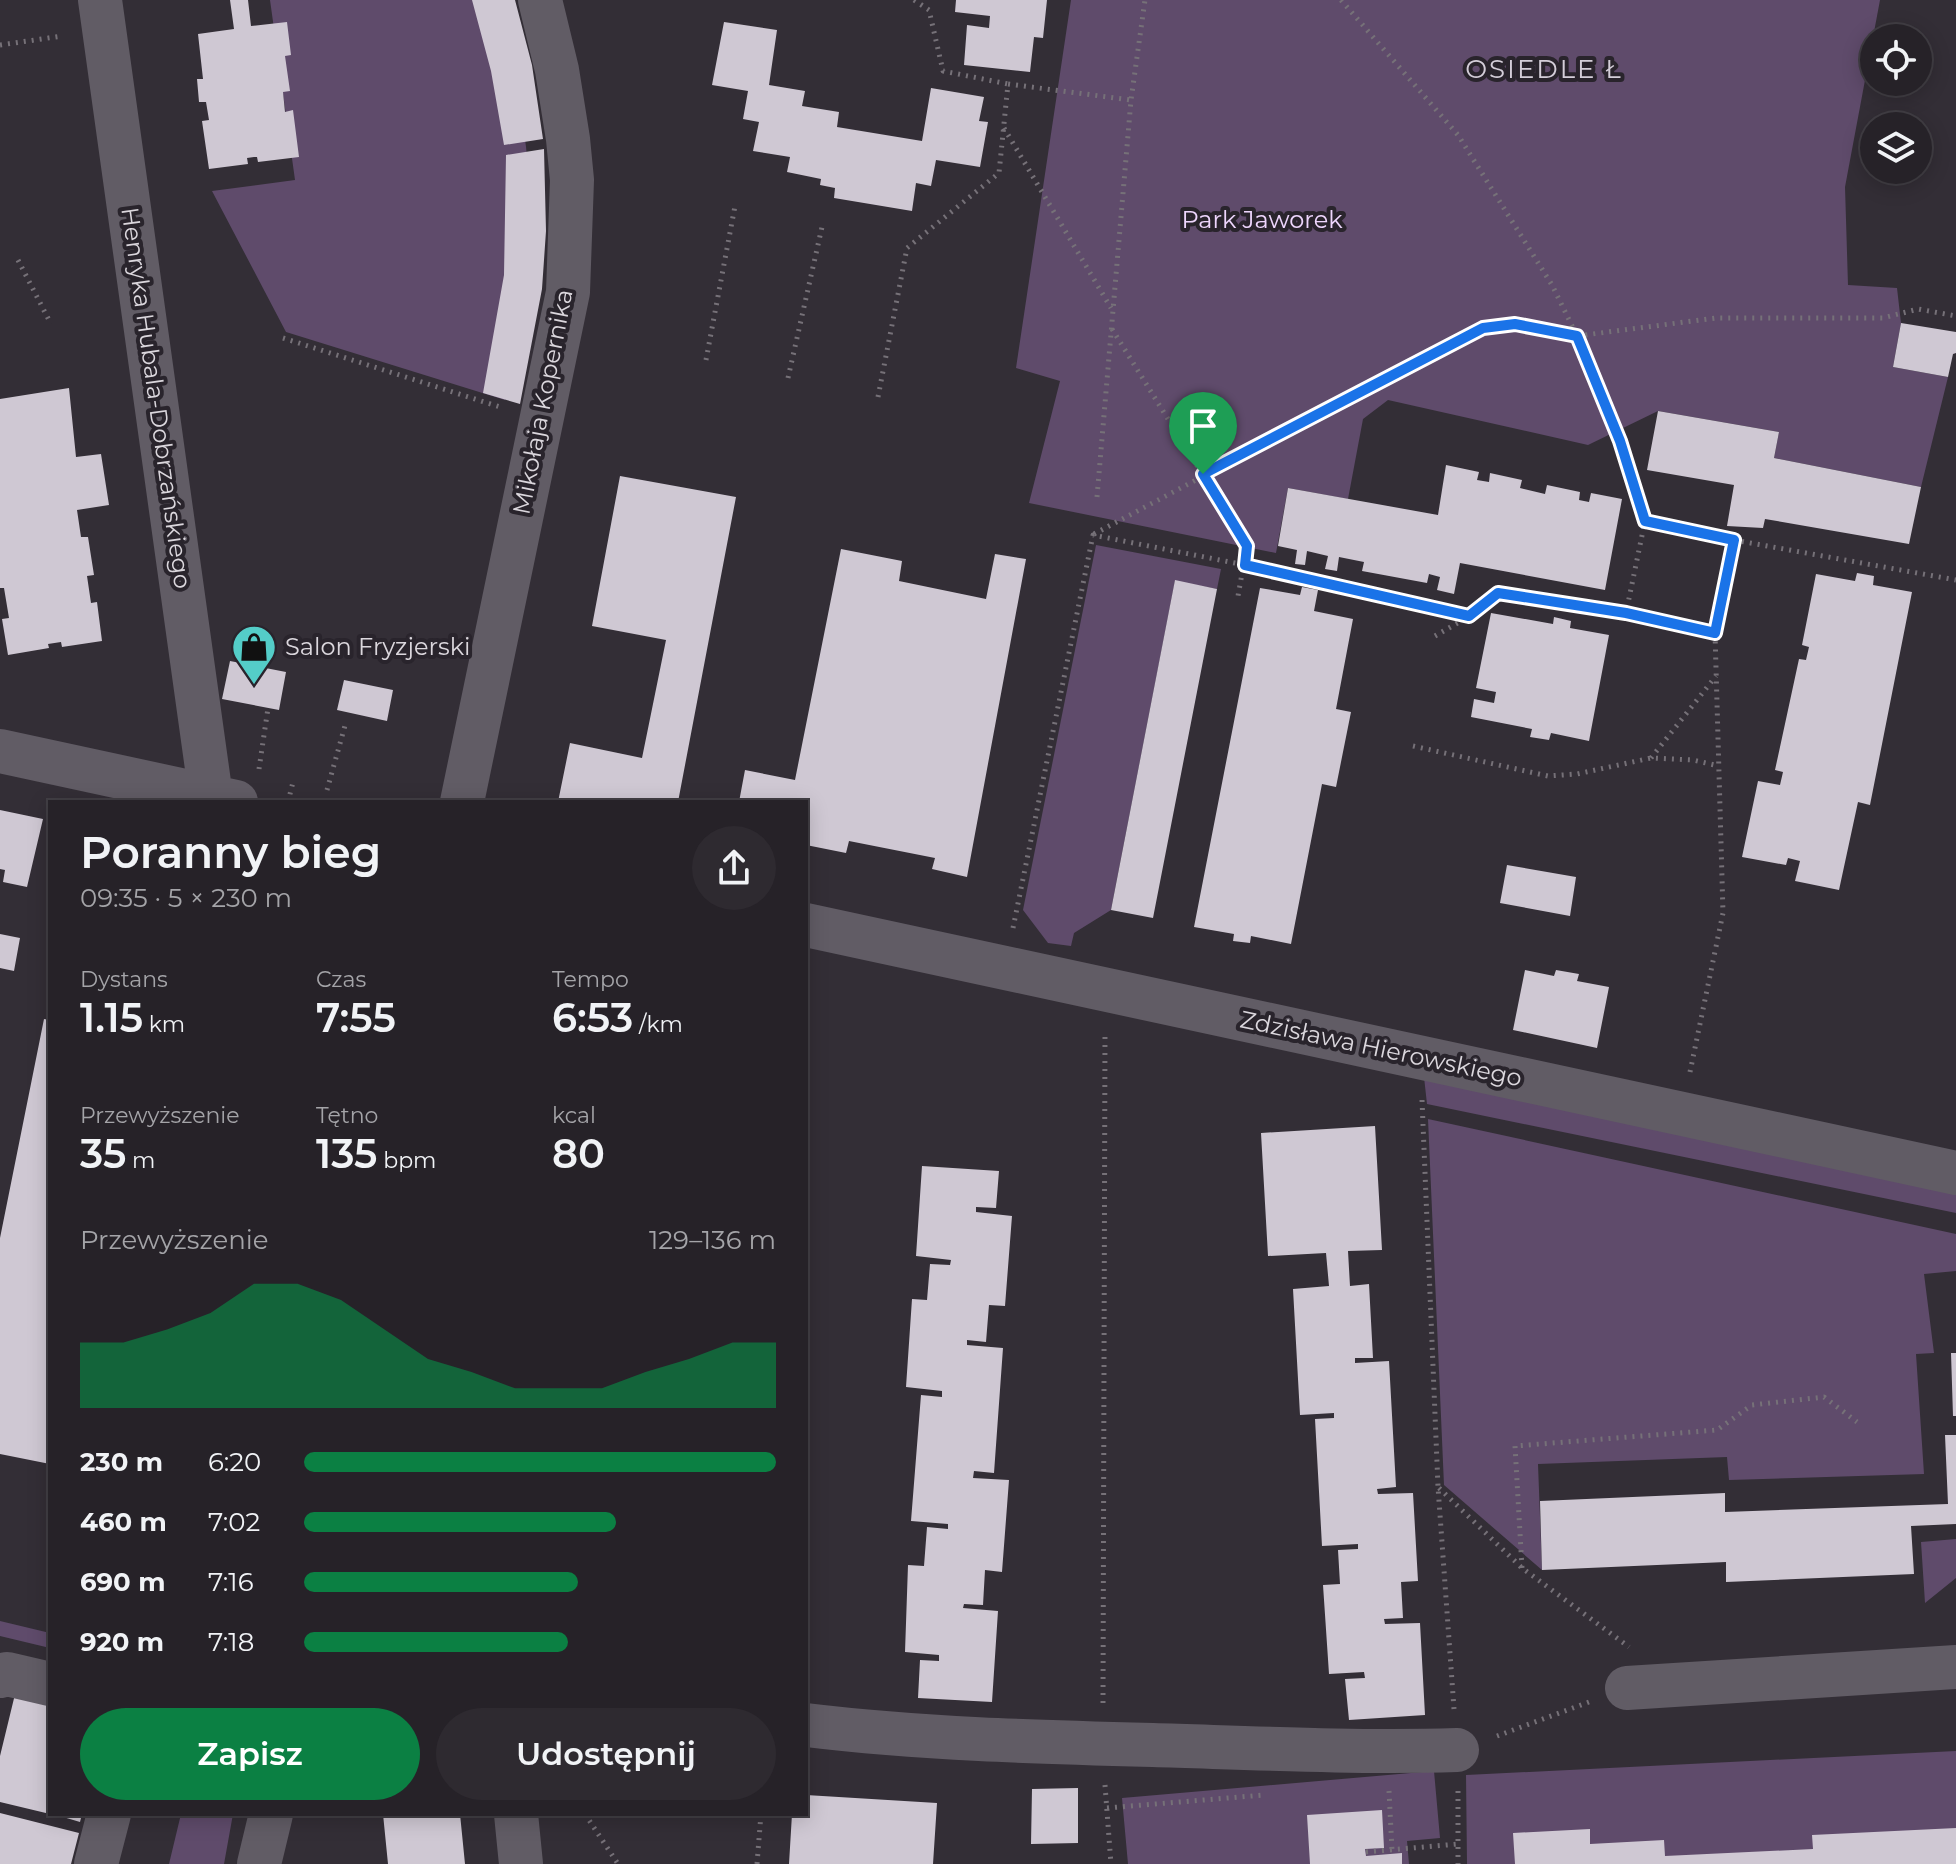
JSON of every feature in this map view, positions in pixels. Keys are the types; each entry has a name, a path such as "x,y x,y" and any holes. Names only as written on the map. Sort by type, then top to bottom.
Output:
{"street":[{"name":"Mikołaja Kopernika","path":"462,800 568,292 572,180 557,70 540,0"},
{"name":"Henryka Hubala-Dobrzańskiego","path":"102,15 235,791"},
{"path":"0,751 235,791"},
{"name":"Zdzisława Hierowskiego","path":"808,925 1956,1173"},
{"path":"1627,1688 1956,1667"},
{"path":"0,1676 7,1674 48,1684"},
{"path":"808,1725 867,1732 1103,1744 1386,1752 1457,1750"},
{"path":"96,1864 108,1816"},
{"path":"259,1864 271,1816"},
{"path":"516,1816 521,1864"}],"path":[{"path":"914,0 929,10 943,71 1008,84 1131,100"},
{"path":"1097,497 1131,100 1145,0"},
{"path":"1341,0 1458,135 1552,285 1577,336 1620,441 1645,521 1626,613"},
{"path":"0,45 102,15"},
{"path":"878,397 907,248 999,173 1008,84"},
{"path":"1004,127 1113,311"},
{"path":"706,360 735,206"},
{"path":"788,378 822,227"},
{"path":"18,260 51,324"},
{"path":"1013,930 1093,535 1483,328 1515,324 1577,336 1716,318 1883,318 1918,309 1956,316"},
{"path":"1111,328 1247,546 1238,596"},
{"path":"283,338 542,420"},
{"path":"1645,521 1956,580"},
{"path":"1093,535 1245,565 1469,616"},
{"path":"1681,1114 1723,913 1715,633 1734,540"},
{"path":"1435,636 1469,616 1498,593 1626,613 1715,633"},
{"path":"1651,758 1717,675"},
{"path":"235,791 268,708"},
{"path":"327,790 346,722"},
{"path":"1413,746 1548,776 1577,774 1651,758 1693,760 1719,766"},
{"path":"288,800 293,782"},
{"path":"1111,1864 1103,1744 1105,1023 1112,991"},
{"path":"1421,1087 1438,1487 1457,1750 1458,1864"},
{"path":"1522,1568 1515,1446 1717,1430 1752,1405 1824,1397 1857,1422"},
{"path":"1438,1487 1522,1568 1629,1643 1627,1688 1457,1750"},
{"path":"1386,1752 1392,1850"},
{"path":"1107,1808 1279,1794"},
{"path":"586,1816 618,1864"},
{"path":"757,1864 761,1816"},
{"path":"1366,1852 1458,1844"}],"green space":[{"path":"270,0 496,0 524,132 529,197 521,301 505,400 286,332 212,191 295,180"},
{"name":"Park Jaworek","path":"1071,0 1880,0 1876,24 1860,24 1862,96 1845,187 1848,285 1897,288 1901,323 1893,367 1948,377 1921,487 1774,458 1779,432 1658,411 1588,445 1388,400 1363,419 1348,499 1288,488 1276,553 1029,503 1060,381 1016,368"},
{"path":"1096,545 1221,569 1217,589 1175,581 1111,910 1074,933 1071,946 1048,943 1023,910"},
{"path":"1424,1077 1956,1191 1956,1213 1427,1104"},
{"path":"1428,1119 1956,1234 1956,1271 1924,1274 1934,1353 1916,1354 1924,1474 1729,1480 1727,1457 1538,1464 1542,1570 1444,1485"},
{"path":"1956,1539 1956,1578 1925,1603 1921,1542"},
{"path":"0,1621 48,1633 48,1648 0,1636"},
{"path":"1956,1751 1956,1864 1467,1864 1466,1775"},
{"path":"1434,1771 1440,1838 1407,1841 1409,1864 1128,1864 1122,1798"},
{"path":"181,1816 233,1816 224,1864 169,1864"}],"building":[{"path":"230,0 248,0 251,26 287,22 291,55 285,56 290,91 283,92 285,112 293,110 299,157 258,162 254,157 247,158 248,164 209,169 202,121 209,120 206,102 199,102 197,79 203,79 198,34 234,29"},
{"path":"472,0 515,0 532,65 543,139 504,145 491,71"},
{"path":"956,0 1047,0 1043,38 1034,37 1030,72 964,65 967,25 989,28 990,16 955,12"},
{"path":"724,22 777,30 769,85 805,91 802,106 839,112 837,127 922,141 931,88 984,97 979,121 988,122 980,167 936,160 931,186 916,183 912,211 834,198 835,188 820,185 821,179 787,172 790,157 753,151 759,122 743,119 748,91 712,85"},
{"path":"544,149 546,231 542,289 520,404 483,393 504,275 506,155"},
{"path":"1901,323 1956,332 1956,353 1953,354 1948,377 1893,367"},
{"path":"69,388 76,457 101,454 109,505 77,510 81,537 88,537 94,575 87,576 91,603 97,602 102,641 62,647 61,642 48,644 49,648 8,655 2,619 9,618 4,588 0,588 0,399"},
{"path":"1658,411 1779,432 1774,458 1921,487 1909,544 1765,519 1763,528 1727,526 1734,485 1647,470"},
{"path":"1446,465 1479,472 1477,480 1489,482 1490,473 1522,480 1520,488 1545,494 1547,485 1580,492 1579,500 1589,502 1591,493 1622,499 1605,590 1460,563 1454,594 1437,590 1440,577 1429,574 1427,583 1362,571 1364,562 1339,557 1337,571 1325,569 1328,556 1307,551 1305,565 1295,564 1297,550 1278,546 1288,488 1438,515"},
{"path":"620,476 736,497 678,800 558,800 570,743 642,758 666,640 592,626"},
{"path":"841,549 902,561 899,581 986,599 995,554 1026,559 967,877 932,869 935,858 849,841 846,853 808,845 808,800 739,800 745,770 795,780"},
{"path":"1857,573 1874,576 1873,585 1912,592 1870,805 1858,802 1839,890 1795,881 1800,861 1788,858 1786,865 1742,857 1758,781 1780,785 1783,772 1775,770 1799,659 1806,660 1809,647 1802,645 1816,574 1855,581"},
{"path":"1175,580 1217,589 1153,918 1111,910"},
{"path":"1302,587 1318,590 1314,611 1353,619 1336,709 1351,712 1336,787 1322,784 1291,944 1251,936 1250,943 1233,941 1234,934 1194,927 1260,588 1300,595"},
{"path":"1491,613 1553,624 1554,617 1571,621 1570,628 1609,635 1589,741 1551,733 1549,740 1530,737 1532,729 1471,717 1474,699 1494,703 1496,692 1476,688"},
{"name":"Salon Fryzjerski","path":"230,661 286,672 279,710 222,699"},
{"path":"344,680 393,690 387,721 337,710"},
{"path":"0,810 43,819 27,887 3,882 5,870 0,869"},
{"path":"1507,865 1576,877 1570,916 1500,903"},
{"path":"0,934 20,938 14,971 0,968"},
{"path":"1525,970 1554,976 1556,970 1579,974 1577,981 1609,987 1597,1048 1513,1030"},
{"path":"44,1019 48,1020 48,1464 0,1454 0,1238"},
{"path":"1375,1126 1382,1250 1348,1251 1350,1286 1369,1284 1373,1358 1355,1358 1355,1363 1389,1361 1396,1487 1377,1489 1378,1494 1413,1493 1418,1581 1401,1582 1403,1618 1384,1619 1385,1624 1420,1623 1425,1715 1349,1720 1345,1679 1365,1678 1364,1672 1329,1674 1323,1585 1340,1584 1338,1550 1358,1549 1358,1544 1322,1546 1315,1419 1334,1418 1334,1413 1300,1415 1293,1289 1329,1286 1326,1253 1268,1256 1261,1133"},
{"path":"922,1166 999,1171 996,1208 976,1207 976,1212 1012,1216 1005,1306 989,1305 986,1342 967,1340 967,1345 1003,1348 994,1473 974,1471 973,1478 1009,1480 1002,1572 985,1570 983,1605 964,1604 963,1608 998,1611 992,1702 918,1698 920,1660 939,1661 939,1655 905,1652 908,1565 924,1566 927,1527 948,1529 948,1524 911,1521 921,1395 942,1397 942,1391 906,1387 912,1299 927,1300 930,1264 950,1265 951,1260 916,1256"},
{"path":"1951,1353 1956,1353 1956,1416 1953,1416"},
{"path":"1945,1435 1956,1435 1956,1524 1911,1526 1914,1574 1726,1582 1726,1562 1542,1570 1540,1501 1725,1493 1725,1512 1948,1504"},
{"path":"17,1686 48,1694 48,1814 0,1802 0,1756"},
{"path":"1078,1788 1078,1843 1031,1844 1032,1789"},
{"path":"808,1795 937,1803 933,1864 789,1864 792,1816 808,1816"},
{"path":"1382,1810 1384,1848 1365,1849 1366,1856 1402,1853 1402,1864 1310,1864 1307,1815"},
{"path":"0,1813 79,1833 71,1864 0,1864"},
{"path":"60,1816 82,1816 80,1822"},
{"path":"383,1816 460,1816 465,1864 388,1864"},
{"path":"1956,1828 1956,1864 1515,1864 1513,1833 1590,1829 1590,1844 1664,1840 1665,1856 1813,1849 1812,1835"}],"place":[{"name":"Salon Fryzjerski","path":"254,686"}],"district":[{"name":"OSIEDLE Ł","path":"1544,69"}],"route":[{"path":"1515,324 1577,336 1620,441 1645,521 1734,540 1715,633 1626,613 1498,593 1469,616 1245,565 1247,546 1203,474 1483,328 1515,324"}]}
